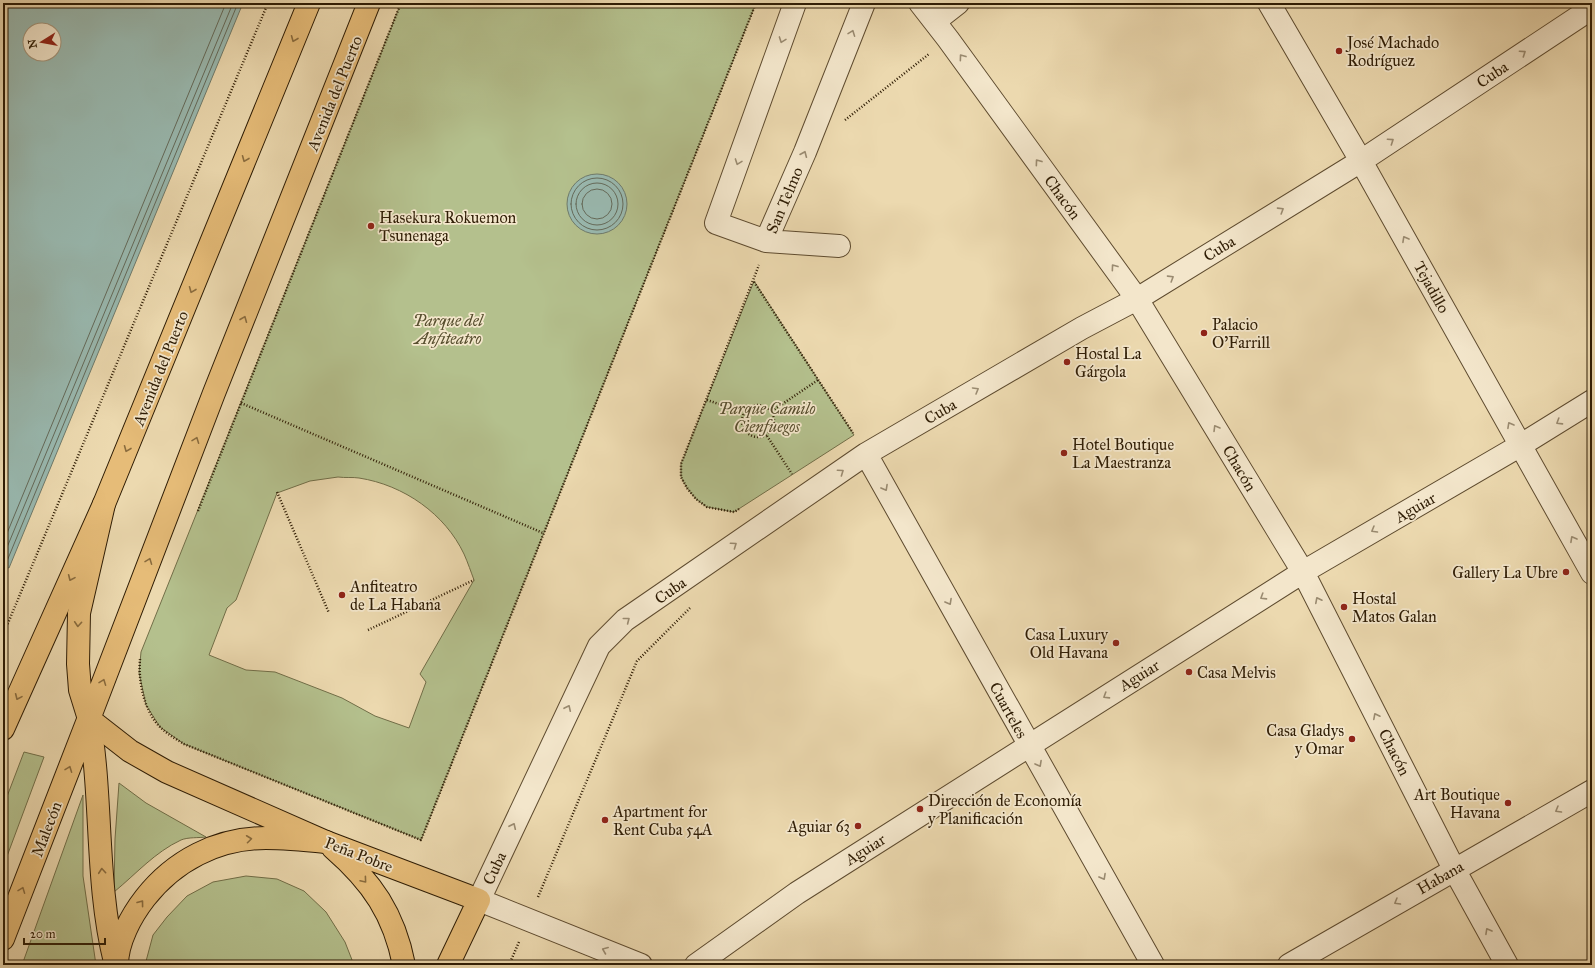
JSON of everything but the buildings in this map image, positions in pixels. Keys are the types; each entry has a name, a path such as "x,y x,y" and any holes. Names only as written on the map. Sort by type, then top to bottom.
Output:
{"main road":[{"name":"Avenida del Puerto","path":"3,729 104,504 309,3"},
{"name":"Avenida del Puerto","path":"89,719 214,393 369,3"},
{"path":"104,504 79,613 78,664 80,690 89,719 95,761 104,898 116,965"},
{"name":"Peña Pobre","path":"89,719 130,751 167,772 326,842 479,900"},
{"name":"Malecón","path":"3,939 89,719"},
{"path":"116,965 122,941 136,909 159,881 187,860 208,848 245,840 264,838 326,842 352,866 380,901 397,935 404,965"},
{"name":"Cuba","path":"448,965 479,900"}],"street":[{"name":"San Telmo","path":"795,3 716,223 766,242 805,152 864,3"},
{"name":"Chacón","path":"920,3 935,21 1137,299 1303,572 1454,869 1507,965"},
{"path":"935,21 958,3"},
{"name":"Tejadillo","path":"1269,3 1361,161 1592,573"},
{"name":"Cuba","path":"479,900 599,646 625,620 866,454 1082,328 1137,299 1361,161 1592,8"},
{"path":"766,242 839,246"},
{"name":"Aguiar","path":"696,965 797,892 1303,572 1521,445 1592,401"},
{"name":"Cuarteles","path":"866,454 1153,965"},
{"name":"Habana","path":"1289,965 1592,791"},
{"name":"Peña Pobre","path":"479,900 641,965"}],"path":[{"path":"3,635 268,3"},
{"path":"197,513 401,3"},
{"path":"141,652 139,673 146,705 160,727 184,744 421,840 756,3"},
{"path":"842,123 948,39"},
{"path":"741,508 734,512 707,507 696,499 686,488 681,477 681,464 754,281 766,242"},
{"path":"754,281 866,454"},
{"path":"772,411 818,380"},
{"path":"214,393 241,403 544,533"},
{"path":"707,400 745,413"},
{"path":"762,405 772,411 775,425 767,436 754,438 744,431 741,418 749,407 762,405"},
{"path":"767,436 792,476 799,471"},
{"path":"277,492 330,613"},
{"path":"368,630 474,580"},
{"path":"509,965 637,661 692,605"}],"green space":[{"name":"Parque del Anfiteatro","path":"401,3 756,3 421,840 184,744 160,727 146,705 139,673 141,652","holes":["338,477 359,478 392,487 421,504 446,526 456,540 464,554 474,580 420,674 426,682 409,728 375,716 342,698 275,672 246,670 209,655 227,608 236,600 277,493 310,481"]},
{"name":"Parque Camilo Cienfuegos","path":"754,281 854,435 734,512 707,507 696,499 687,488 681,477 681,464"},
{"path":"24,752 44,757 3,867 3,807"},
{"path":"119,783 146,803 206,837 184,839 172,845 154,857 114,892 115,839"},
{"path":"83,795 83,876 96,965 22,965"},
{"path":"246,876 277,879 304,891 326,912 345,942 354,965 145,965 153,935 167,917 187,896 213,882"}],"water":[{"path":"3,3 243,3 9,568 3,566"},
{"path":"597,174 614,179 622,187 627,204 622,221 614,229 597,234 580,229 572,221 567,204 572,187 580,179"}],"place":[{"name":"José Machado Rodríguez","path":"1339,51"},
{"name":"Hasekura Rokuemon Tsunenaga","path":"371,226"},
{"name":"Palacio O'Farrill","path":"1204,333"},
{"name":"Hostal La Gárgola","path":"1067,362"},
{"name":"Hotel Boutique La Maestranza","path":"1064,453"},
{"name":"Gallery La Ubre","path":"1566,572"},
{"name":"Anfiteatro de La Habana","path":"342,595"},
{"name":"Hostal Matos Galan","path":"1344,607"},
{"name":"Casa Luxury Old Havana","path":"1116,643"},
{"name":"Casa Melvis","path":"1189,672"},
{"name":"Casa Gladys y Omar","path":"1352,739"},
{"name":"Art Boutique Havana","path":"1508,803"},
{"name":"Dirección de Economía y Planificación","path":"920,809"},
{"name":"Apartment for Rent Cuba 54A","path":"605,820"},
{"name":"Aguiar 63","path":"858,826"}]}
